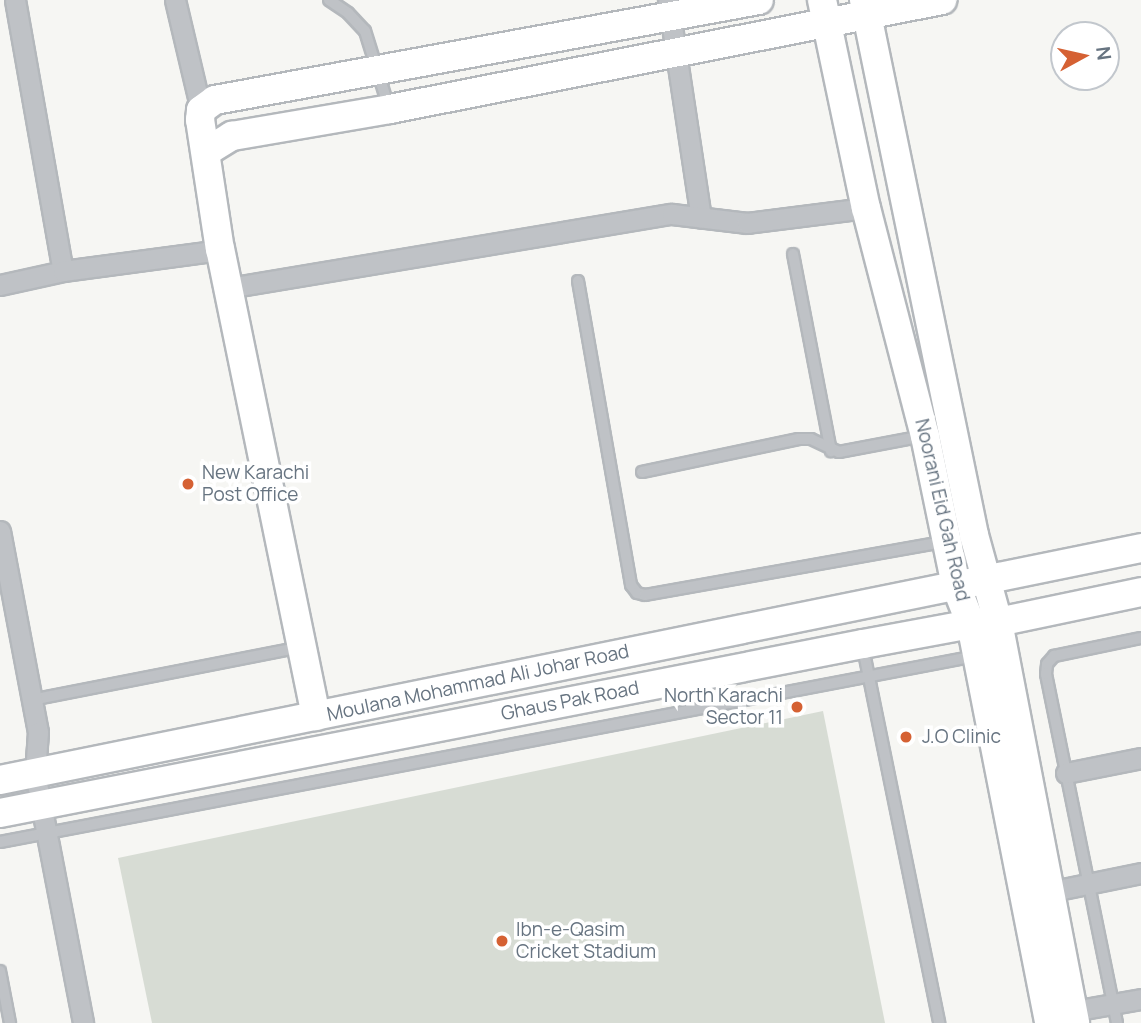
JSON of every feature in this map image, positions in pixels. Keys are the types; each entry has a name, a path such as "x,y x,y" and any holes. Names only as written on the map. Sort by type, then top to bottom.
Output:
{"main road":[{"path":"316,716 220,250 200,120 201,110 215,100 379,72 669,9 759,0"},
{"path":"206,152 232,136 390,109 678,53 824,11 943,0"},
{"name":"Noorani Eid Gah Road","path":"865,7 962,538 956,586 985,623 1048,892 1065,1019"},
{"name":"Noorani Eid Gah Road","path":"824,11 866,208 925,436 962,538 988,579 985,623 978,655 1065,1019"},
{"path":"988,579 1141,548"},
{"name":"Moulana Mohammad Ali Johar Road","path":"0,780 988,579"},
{"name":"Ghaus Pak Road","path":"0,813 1141,592"}],"street":[{"path":"15,0 63,271"},
{"path":"175,0 201,110"},
{"path":"669,9 678,53 701,218"},
{"path":"228,288 672,214 747,223 866,208"},
{"path":"0,285 63,271 220,250"},
{"path":"0,531 5,583 38,732 35,774 83,1023"},
{"path":"1066,773 1141,758"},
{"path":"1048,892 1141,873"},
{"path":"1065,1019 1115,1014 1141,999"}],"lane":[{"path":"329,0 348,13 365,31 390,109"},
{"path":"793,254 831,451"},
{"path":"578,281 631,585 637,593 645,595 962,538"},
{"path":"642,472 799,439 811,439 839,453 925,436"},
{"path":"1115,1014 1046,674 1047,664 1054,656 1141,638"},
{"path":"863,644 939,1023"},
{"path":"31,700 301,647"},
{"path":"0,842 978,655"},
{"path":"0,971 10,1023"}],"shaded area":[{"name":"Ibn-e-Qasim Cricket Stadium","path":"823,711 885,1023 152,1023 118,858"}],"place":[{"name":"New Karachi Post Office","path":"188,484"},
{"name":"North Karachi Sector 11","path":"797,707"},
{"name":"J.O Clinic","path":"906,737"},
{"name":"Ibn-e-Qasim Cricket Stadium","path":"502,941"}]}
